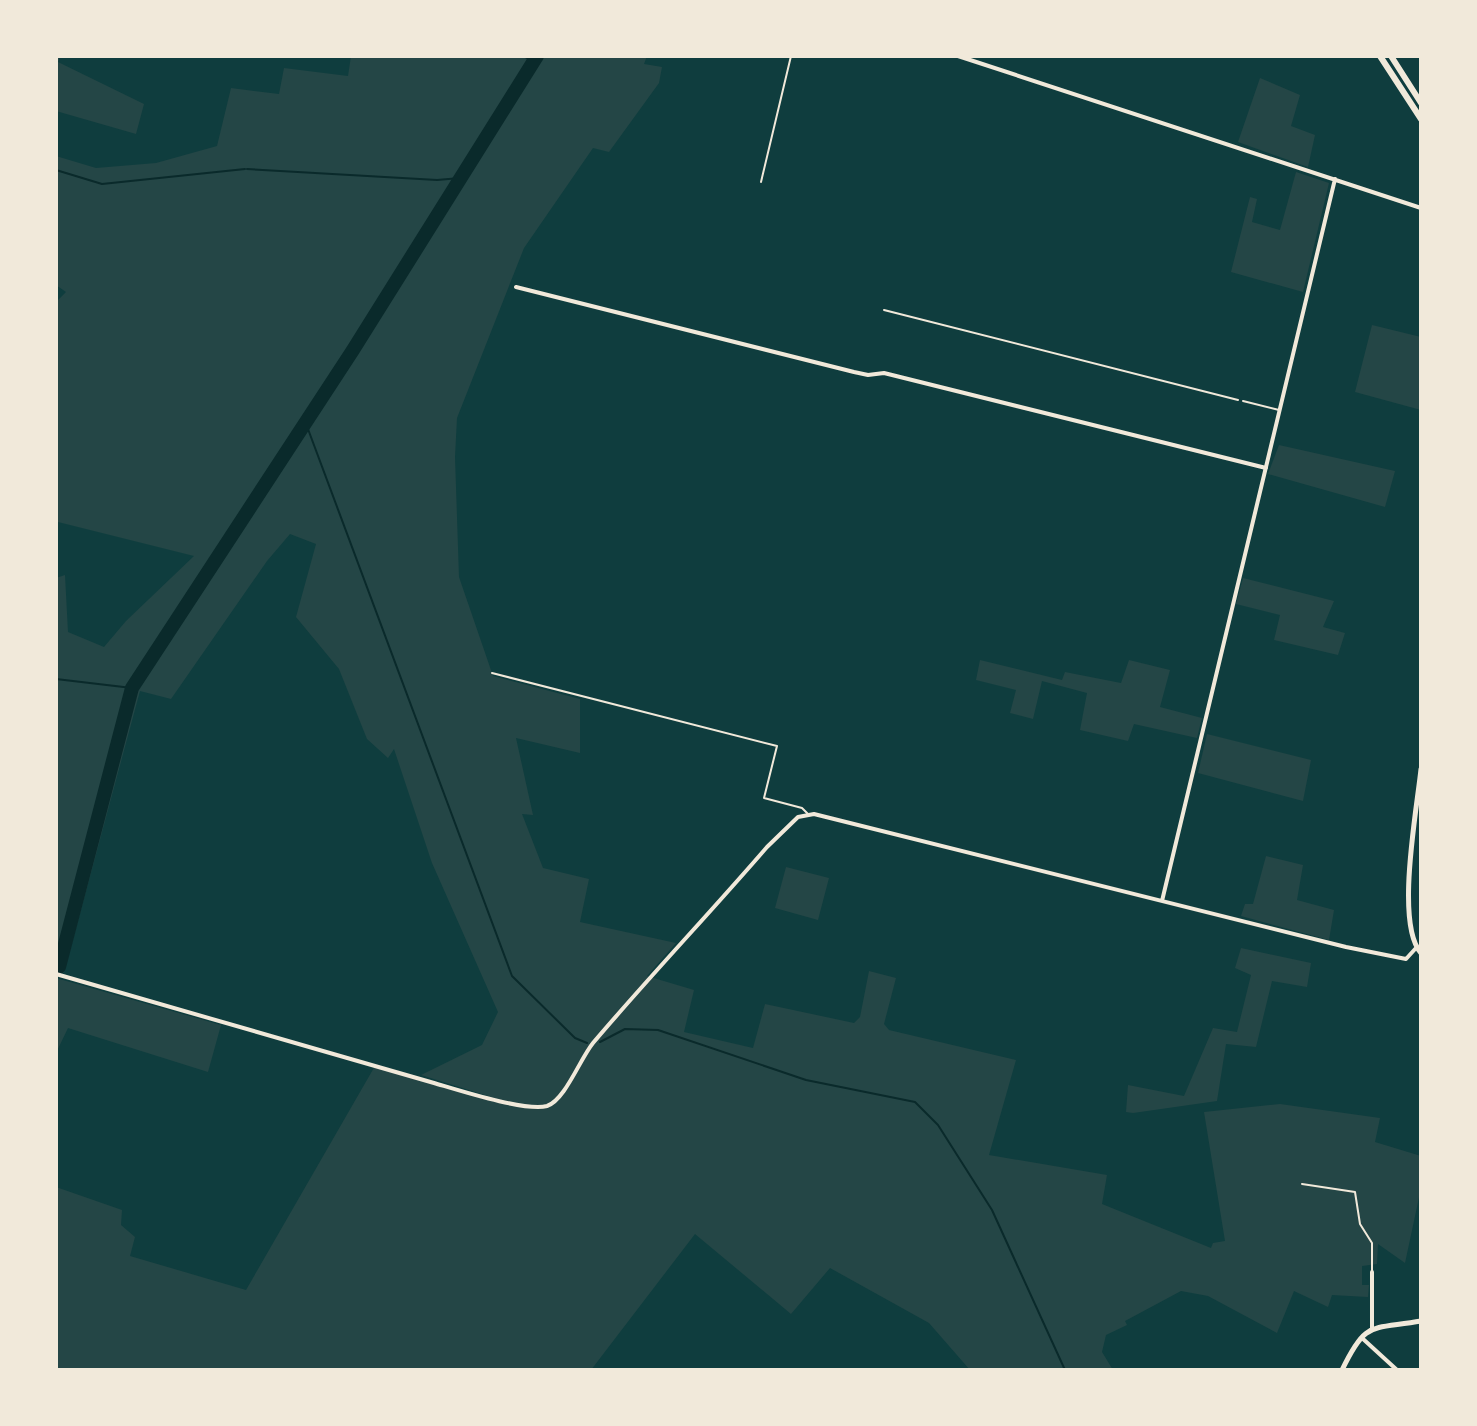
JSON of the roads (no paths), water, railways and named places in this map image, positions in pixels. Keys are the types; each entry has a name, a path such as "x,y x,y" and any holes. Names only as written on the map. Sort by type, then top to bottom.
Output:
{"main road":[{"path":"1380,56 1421,119"},
{"path":"1391,56 1421,103"}],"street":[{"path":"958,56 1421,208"},
{"path":"1162,901 1335,179"},
{"path":"516,287 854,372 868,375 884,373 1266,468"},
{"path":"56,974 446,1087 518,1104 545,1107 557,1101 591,1045 767,847 798,817 814,814 1406,959 1418,950 1411,938 1408,915 1421,769"},
{"path":"1418,820 1421,828"},
{"path":"1372,1272 1372,1329"},
{"path":"1342,1370 1360,1336 1372,1329 1421,1321"},
{"path":"1360,1336 1397,1370"}],"lane":[{"path":"761,182 791,56"},
{"path":"1243,401 1280,410"},
{"path":"492,673 777,746 764,798 802,808 809,815"},
{"path":"1302,1184 1355,1192 1360,1224 1372,1243 1372,1272"}],"waterway":[{"path":"523,56 534,61"},
{"path":"59,967 132,688 353,350 537,56"},
{"path":"56,170 102,184 245,169"},
{"path":"247,169 437,180 460,178"},
{"path":"305,421 512,976 575,1038 587,1043"},
{"path":"56,679 132,688"},
{"path":"600,1042 625,1029 658,1030 806,1080 915,1102 938,1125 992,1210 1065,1370"}]}
